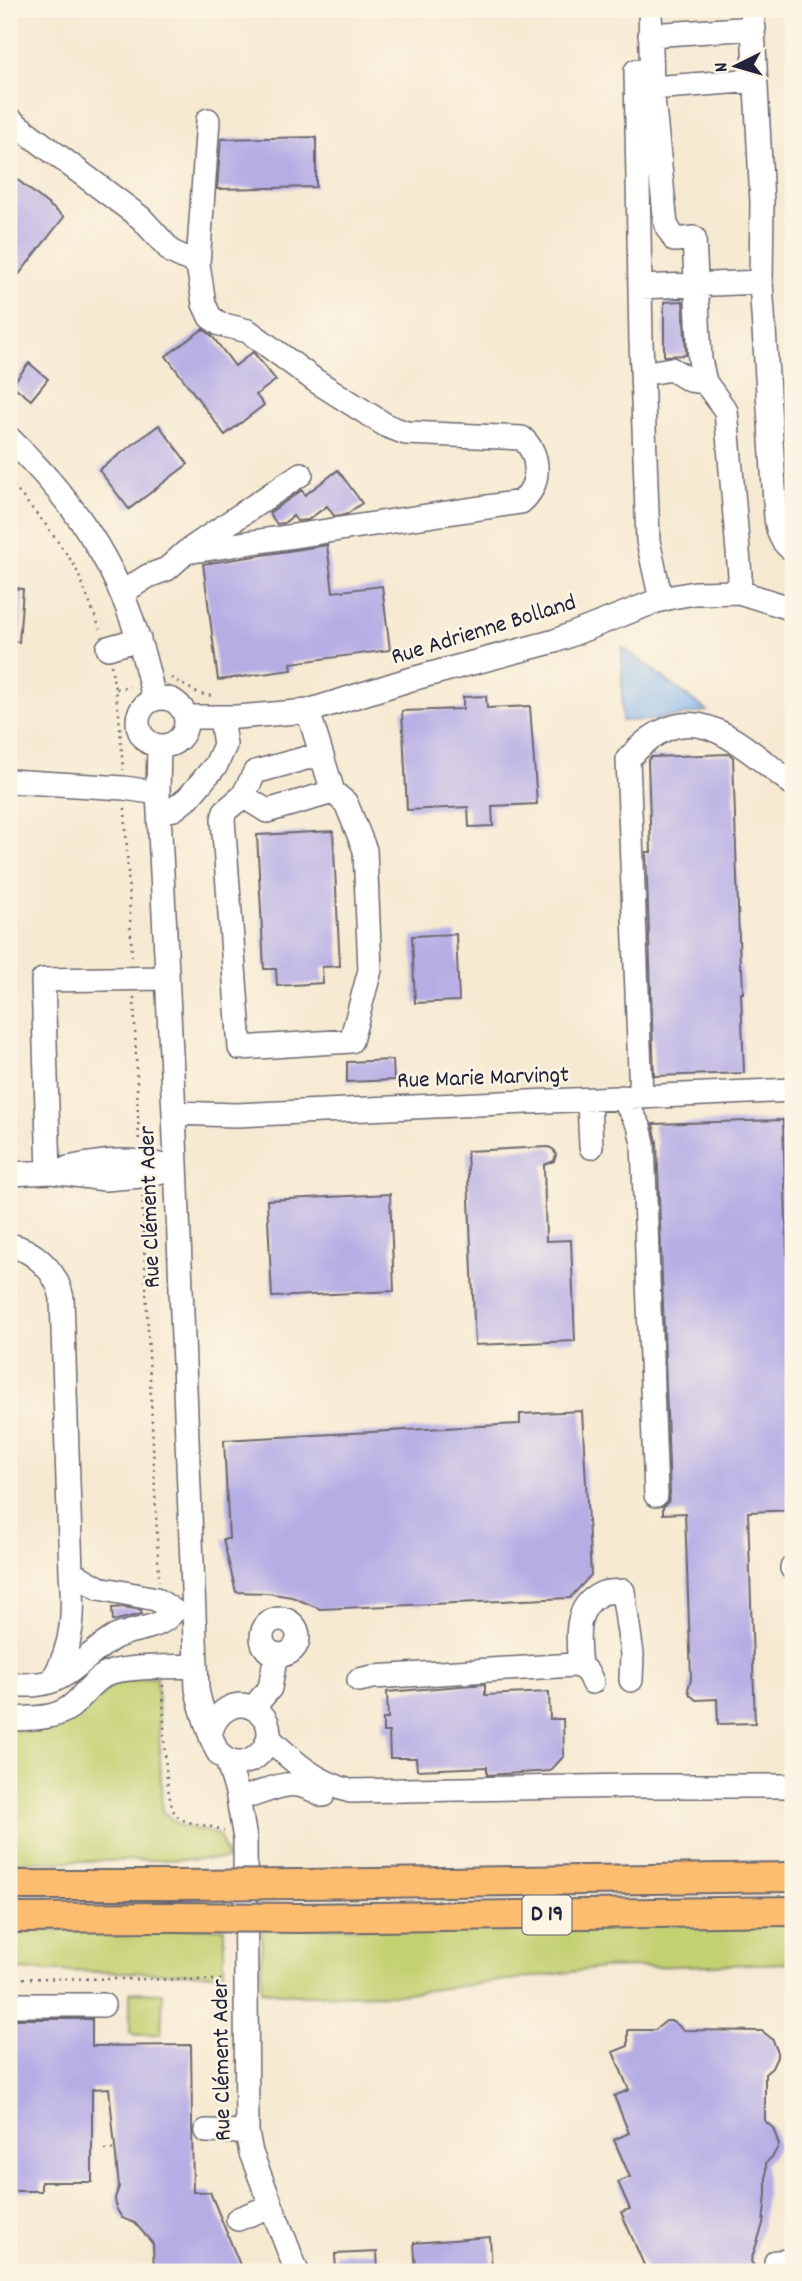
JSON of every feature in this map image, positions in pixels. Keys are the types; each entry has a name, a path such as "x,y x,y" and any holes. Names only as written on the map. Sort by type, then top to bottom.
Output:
{"main road":[{"name":"D 19","path":"9,1885 793,1877"},
{"name":"D 19","path":"9,1918 300,1918 793,1911"}],"street":[{"path":"635,9 648,541 661,600"},
{"path":"650,9 652,88 666,225 675,240 694,238 700,360 705,382 726,411 740,592"},
{"path":"650,35 753,18 762,202 761,282 776,518 778,534 786,546 793,550"},
{"path":"652,88 756,80"},
{"path":"9,119 141,218 172,252 198,264"},
{"path":"186,552 521,502 529,495 534,484 537,466 533,448 522,438 406,433 387,426 316,381 248,331 220,324 210,317 204,304 198,264 208,120"},
{"path":"640,287 761,282"},
{"path":"642,374 671,369 690,380 705,382"},
{"path":"9,438 59,489 85,523 122,592 139,639 152,691 161,698 180,705 186,717 185,732 167,746 159,746 145,739 138,725 142,709 152,691"},
{"path":"122,592 148,576 167,569 186,552 302,474"},
{"name":"Rue Adrienne Bolland","path":"186,717 223,707 308,711 408,680 555,640 661,600 695,593 740,592 793,609"},
{"path":"108,648 139,639"},
{"path":"9,781 124,788 174,809 188,798 216,765 225,745 223,707"},
{"path":"308,711 333,792 346,803 365,850 370,970 351,1041 240,1048 223,819 225,811 243,796 255,772 321,754"},
{"path":"656,1495 643,1143 631,1097 628,759 641,744 659,732 680,725 702,724 723,733 793,785"},
{"name":"Rue Clément Ader","path":"159,746 159,802 174,1112 184,1611 196,1666 200,1704 215,1748 227,1760 237,1793 245,1839 247,2132 251,2153 297,2272"},
{"path":"243,796 267,811 333,792"},
{"path":"51,1172 43,980 167,978"},
{"name":"Rue Marie Marvingt","path":"174,1112 236,1115 793,1090"},
{"path":"589,1101 592,1147"},
{"path":"9,1174 51,1172 104,1160 140,1161 175,1168"},
{"path":"9,1245 26,1251 44,1263 55,1277 62,1298 73,1607 71,1638 52,1682"},
{"path":"71,1572 99,1588 156,1598 184,1611"},
{"path":"359,1681 373,1677 587,1674 577,1632 582,1616 588,1605 601,1593 623,1591 632,1654 631,1680"},
{"path":"9,1685 52,1682 107,1642 150,1628 184,1611"},
{"path":"211,1732 217,1716 242,1707 271,1688 275,1654"},
{"path":"9,1719 38,1718 60,1713 110,1672 196,1666 216,1694 266,1720 263,1747 243,1763 227,1760"},
{"path":"263,1747 320,1771 329,1786 365,1796"},
{"name":"Rue Clément Ader","path":"245,1839 263,1747"},
{"path":"253,1795 295,1783 306,1785 332,1800 365,1796 597,1795 635,1786 793,1786"},
{"path":"9,2005 103,2005"},
{"path":"206,2131 247,2132"},
{"path":"238,2219 271,2206"}],"path":[{"path":"116,689 152,691 173,678 223,707"},
{"path":"9,1978 247,1980"},
{"path":"104,2150 116,2149"}],"green space":[{"path":"157,1677 162,1811 179,1825 216,1834 220,1837 228,1859 9,1862 9,1731 64,1723 90,1707 113,1684"},
{"path":"793,1923 793,1963 602,1968 399,1994 306,1995 261,1991 262,1928"},
{"path":"224,1928 224,1971 218,1974 9,1970 9,1931"},
{"path":"130,1992 163,1993 161,2034 135,2035 130,2032"}],"water":[{"path":"622,647 707,711 654,720 622,721"}],"building":[{"path":"316,137 316,187 217,189 221,139"},
{"path":"9,173 64,217 9,287"},
{"path":"683,301 686,355 664,356 664,302"},
{"path":"203,329 212,336 235,366 253,352 276,380 256,395 264,405 225,435 166,356"},
{"path":"29,363 48,379 31,400 12,385"},
{"path":"159,425 188,464 129,509 99,470"},
{"path":"338,470 362,503 347,514 334,516 327,506 308,520 297,521 293,516 284,523 277,524 269,513 302,490 305,495"},
{"path":"327,545 333,592 382,586 390,650 291,663 292,670 218,680 203,564"},
{"path":"9,588 23,589 19,642 9,641"},
{"path":"486,696 487,708 530,706 537,804 492,806 493,826 469,827 468,807 407,810 402,711 463,709 463,697"},
{"path":"729,754 733,757 744,1073 654,1076 646,852 651,852 648,760 651,757"},
{"path":"333,831 340,966 322,967 323,983 277,986 276,969 264,969 257,835"},
{"path":"456,934 459,1001 415,1003 412,936"},
{"path":"393,1060 394,1080 347,1082 347,1062"},
{"path":"783,1120 787,1255 793,1255 793,1510 748,1512 755,1723 718,1724 717,1699 696,1700 688,1689 691,1679 685,1513 663,1514 663,1507 670,1494 657,1142 653,1124"},
{"path":"548,1147 553,1149 556,1155 554,1161 544,1165 546,1241 571,1240 575,1341 475,1345 467,1151"},
{"path":"390,1194 394,1291 272,1297 267,1200"},
{"path":"582,1411 591,1575 570,1598 320,1609 292,1597 236,1592 223,1539 229,1539 224,1440 520,1424 520,1414"},
{"path":"112,1608 141,1610 142,1614 113,1621"},
{"path":"485,1684 485,1695 549,1692 550,1719 563,1719 564,1756 550,1771 487,1775 487,1767 417,1770 416,1758 390,1758 389,1732 383,1732 383,1719 388,1719 387,1692"},
{"path":"9,2019 92,2019 92,2046 191,2045 193,2192 210,2192 243,2272 154,2272 153,2244 135,2223 122,2218 116,2208 115,2198 119,2187 109,2088 92,2089 92,2182 41,2182 41,2191 9,2191"},
{"path":"666,2021 673,2021 684,2030 762,2031 772,2039 777,2050 772,2068 765,2074 765,2121 773,2128 779,2145 766,2163 763,2224 751,2261 758,2272 647,2272 621,2212 630,2209 618,2182 630,2177 614,2140 629,2133 614,2096 629,2090 613,2052 628,2046 628,2030 655,2030"},
{"path":"490,2237 492,2272 416,2272 414,2243"},
{"path":"377,2252 378,2272 336,2272 335,2254"}]}
